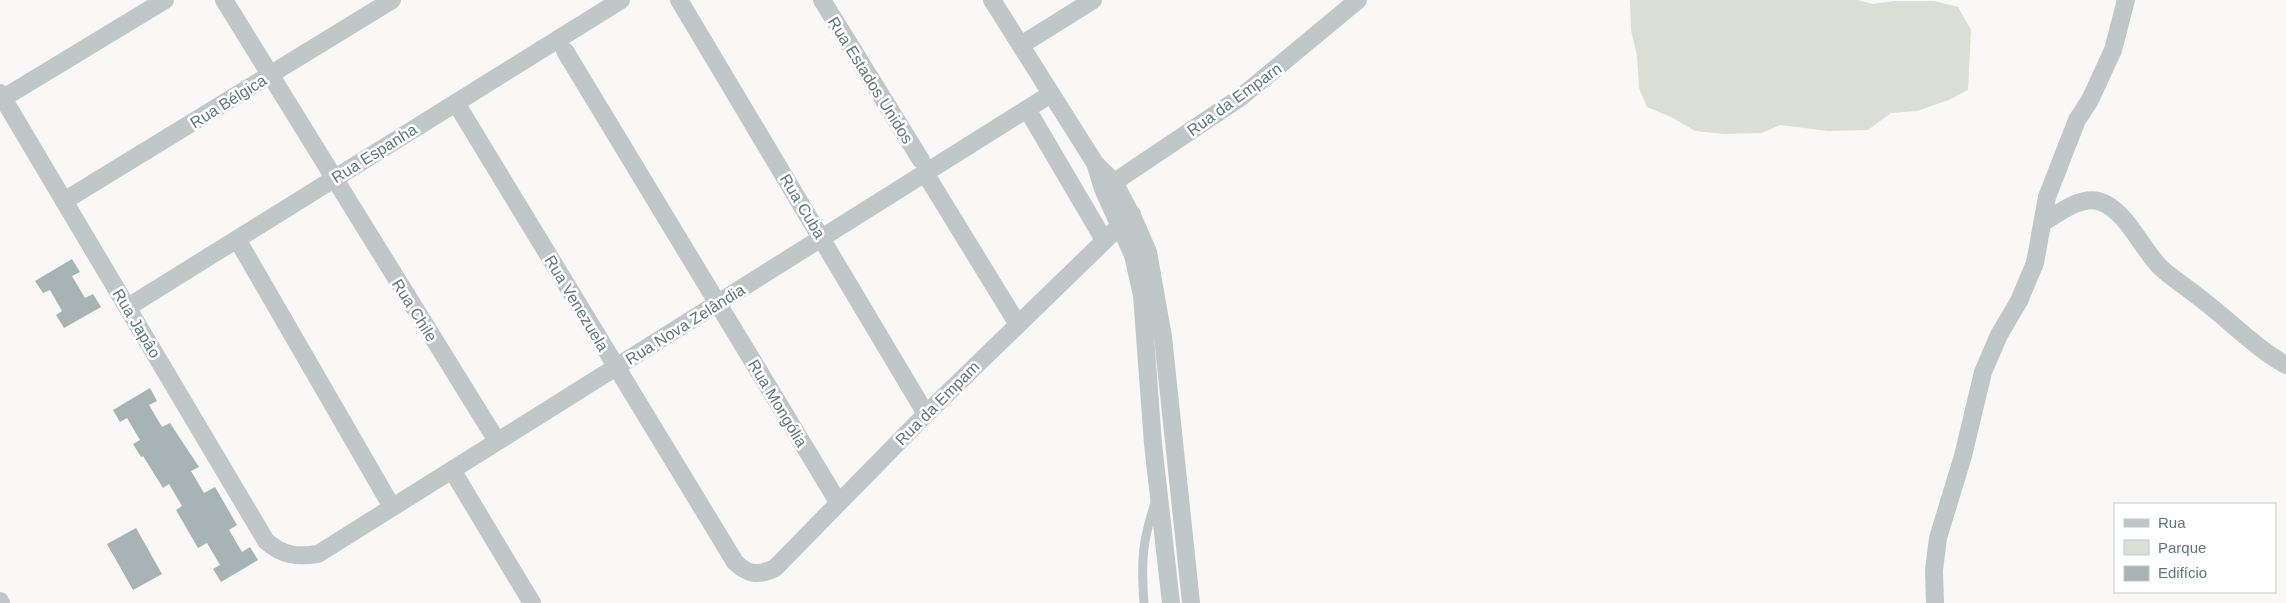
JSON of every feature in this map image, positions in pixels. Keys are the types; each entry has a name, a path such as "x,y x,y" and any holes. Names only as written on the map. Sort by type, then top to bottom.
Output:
{"street":[{"path":"1,97 165,0"},
{"name":"Rua Chile","path":"224,0 333,179 498,441"},
{"name":"Rua Bélgica","path":"64,201 392,0"},
{"name":"Rua Espanha","path":"128,307 620,0"},
{"name":"Rua Cuba","path":"678,0 926,414"},
{"name":"Rua Estados Unidos","path":"822,0 1017,323"},
{"path":"992,0 1095,163 1126,219 1148,252 1158,299 1191,603"},
{"path":"1021,44 1092,0"},
{"path":"1935,603 1934,570 1938,538 1963,456 1983,372 1999,334 2019,301 2035,263 2047,197 2071,133 2113,50 2126,0"},
{"name":"Rua da Emparn","path":"1109,186 1241,98 1355,1"},
{"name":"Rua Mongólia","path":"565,51 838,502"},
{"name":"Rua Nova Zelândia","path":"318,554 822,238 923,167 1051,94"},
{"name":"Rua Japâo","path":"1,97 266,541 276,550 298,557 318,554"},
{"name":"Rua Venezuela","path":"456,103 735,562 743,570 752,574"},
{"path":"1027,109 1104,240"},
{"path":"2043,222 2085,201 2098,201 2108,206 2119,215 2160,266 2266,353 2286,365"},
{"path":"1126,219 1142,295 1158,496 1171,603"},
{"name":"Rua da Empam","path":"752,574 765,573 775,568 838,502 1017,323 1126,219"},
{"path":"237,239 392,508"},
{"path":"452,470 532,603"}],"lane":[{"path":"1144,603 1141,562 1143,545 1158,496"}],"green space":[{"path":"1630,0 1857,0 1873,4 1894,1 1934,1 1958,7 1971,30 1968,90 1949,100 1917,111 1891,113 1868,130 1828,131 1780,125 1762,133 1724,134 1695,131 1673,118 1647,107 1639,88 1637,56 1631,30"}],"building":[{"path":"72,259 80,272 72,276 85,298 93,294 101,307 64,328 56,315 62,311 50,290 43,293 35,281"},
{"path":"150,388 157,401 149,405 162,427 170,423 199,467 191,471 204,493 215,487 237,525 229,530 242,552 250,547 258,560 221,582 213,569 220,565 207,543 198,548 176,510 182,506 169,484 163,488 143,456 141,457 133,444 140,440 127,418 120,422 113,410"},
{"path":"136,528 162,574 133,590 107,544"}]}
